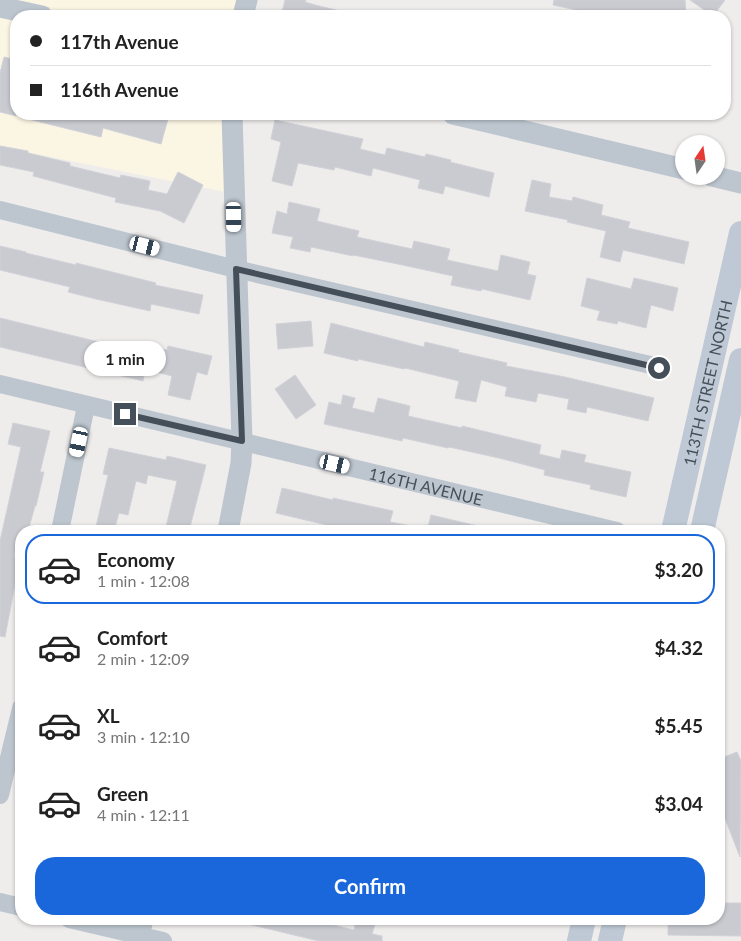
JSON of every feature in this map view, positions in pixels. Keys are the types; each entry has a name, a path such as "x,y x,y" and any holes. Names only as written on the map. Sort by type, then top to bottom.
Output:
{"main road":[{"name":"113TH STREET NORTH","path":"674,525 741,232"},
{"name":"113TH STREET NORTH","path":"703,525 741,360"},
{"path":"579,941 583,925"},
{"path":"610,941 614,925"}],"street":[{"path":"0,7 14,10"},
{"path":"229,525 241,463 242,441 232,120"},
{"path":"478,120 675,167"},
{"path":"725,179 741,183"},
{"path":"0,210 236,269 659,368"},
{"name":"116TH AVENUE","path":"0,384 592,525"},
{"path":"61,525 86,406"},
{"path":"0,794 15,733"},
{"path":"0,902 15,906"},
{"path":"102,925 140,932 163,941"}],"shaded area":[{"path":"7,0 239,0 237,10 51,10"},
{"path":"0,15 10,18 10,120 224,120 226,192 0,147"}],"building":[{"path":"285,0 306,0 305,2 336,10 282,10"},
{"path":"554,0 685,0 686,10 577,10 553,5"},
{"path":"690,0 725,0 718,10 704,10"},
{"path":"4,57 10,58 10,114 0,112 0,73"},
{"path":"32,120 168,120 161,144 103,128 101,137"},
{"path":"275,120 363,139 360,149 385,155 387,148 425,157 426,154 494,173 489,197 445,186 443,194 418,188 420,180 373,168 371,176 335,167 334,170 298,163 292,186 272,181 281,142 271,139"},
{"path":"0,146 28,151 28,153 70,163 70,166 120,178 121,175 150,181 148,190 167,194 178,172 203,185 184,223 160,211 115,202 116,198 33,176 34,172 0,165"},
{"path":"532,180 551,184 549,197 572,201 573,197 603,205 601,215 630,222 628,228 689,242 684,264 623,250 620,262 600,257 606,231 567,222 568,220 525,211"},
{"path":"289,202 320,209 317,221 359,231 357,237 412,249 414,241 450,249 447,260 498,271 501,255 530,262 527,274 536,276 530,300 482,289 481,291 451,285 453,276 398,264 311,247 310,252 290,248 293,237 272,233 277,211 287,214"},
{"path":"0,246 156,283 155,285 203,295 199,314 151,304 150,311 68,292 70,287 0,270"},
{"path":"587,278 631,289 634,278 678,288 673,311 651,305 646,328 618,321 617,324 597,320 600,311 581,306"},
{"path":"0,318 99,342 98,347 130,354 132,343 167,350 168,346 212,356 207,375 197,372 190,400 168,395 172,376 145,369 143,381 0,347"},
{"path":"311,321 313,346 278,349 276,324"},
{"path":"331,323 424,347 425,342 459,350 458,352 507,363 506,366 565,377 654,398 648,421 587,407 586,413 567,409 569,399 538,393 536,402 505,396 507,387 481,380 476,402 455,398 459,381 405,368 358,359 358,361 324,353"},
{"path":"295,375 316,405 296,419 275,389"},
{"path":"343,395 355,398 352,408 374,413 378,398 410,406 408,416 462,428 462,426 541,445 539,454 560,459 562,450 586,455 584,462 631,472 626,497 590,489 591,485 544,475 545,470 499,458 403,438 402,441 324,424 329,402 341,405"},
{"path":"13,423 50,431 40,472 44,472 30,525 15,525 15,584 5,637 0,636 0,541 21,447 8,444"},
{"path":"109,448 166,460 167,456 206,465 191,525 166,525 177,481 148,475 146,484 136,481 128,515 119,513 116,525 96,525 108,475 103,474"},
{"path":"282,488 393,511 390,522 406,525 327,525 276,513"},
{"path":"431,515 474,525 428,525"},
{"path":"737,752 741,761 740,857 725,818 725,757"},
{"path":"725,903 741,903 741,936 668,935 668,925 725,925"},
{"path":"252,925 333,925 354,930 355,925 375,925 372,934 382,936 382,941 319,941"}],"route":[{"path":"125,414 242,441 236,269 659,368"}]}
